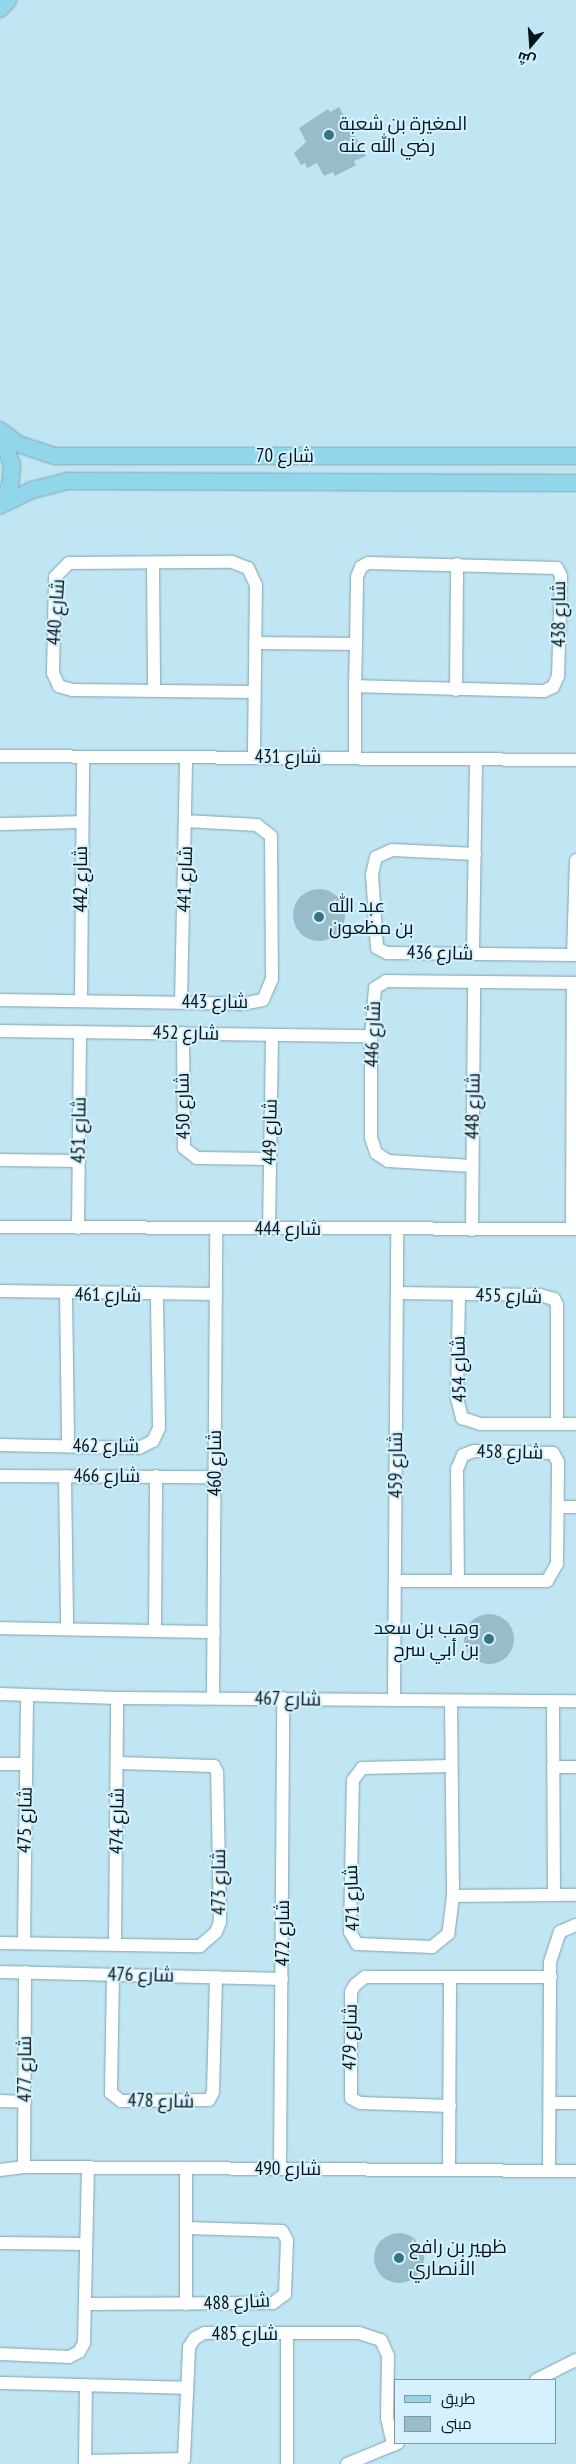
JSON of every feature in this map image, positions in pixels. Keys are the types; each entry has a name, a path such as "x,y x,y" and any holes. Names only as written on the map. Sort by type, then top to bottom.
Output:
{"main road":[{"path":"0,9 8,0"},
{"path":"0,431 12,465 10,486 0,506"},
{"name":"شارع 70","path":"0,431 18,444 55,456 576,456"},
{"name":"شارع 70","path":"0,506 48,484 69,481 576,483"}],"street":[{"name":"شارع 440","path":"253,692 64,689 59,686 53,673 54,585 59,569 69,563 154,564 232,562 248,568 256,585 253,692 254,756"},
{"name":"شارع 438","path":"355,686 544,691 553,687 558,676 561,576 557,568 548,565 368,563 361,568 357,577 355,686 355,757"},
{"path":"154,564 154,690"},
{"path":"456,690 458,564"},
{"path":"255,643 356,644"},
{"name":"شارع 431","path":"0,756 254,756 576,760"},
{"name":"شارع 442","path":"81,1000 83,757"},
{"name":"شارع 441","path":"181,1002 186,757"},
{"path":"473,954 476,759"},
{"name":"شارع 443","path":"0,1000 250,1004 263,1000 272,979 271,836 257,825 186,821"},
{"path":"0,824 81,822"},
{"name":"شارع 436","path":"475,854 382,851 376,857 372,874 377,948 387,953 575,955"},
{"path":"575,955 576,860"},
{"name":"شارع 448","path":"472,1230 474,983"},
{"path":"574,1229 575,983"},
{"name":"شارع 446","path":"472,1166 388,1161 376,1153 371,1138 372,999 381,984 575,983"},
{"name":"شارع 452","path":"0,1031 371,1036"},
{"name":"شارع 451","path":"78,1228 80,1032"},
{"name":"شارع 450","path":"183,1033 184,1148 197,1158 270,1159"},
{"name":"شارع 449","path":"269,1229 272,1034"},
{"path":"0,1160 79,1161"},
{"name":"شارع 444","path":"0,1227 397,1230 574,1229"},
{"name":"شارع 460","path":"213,1698 216,1229"},
{"name":"شارع 459","path":"394,1700 397,1230"},
{"name":"شارع 461","path":"0,1291 66,1294 216,1294"},
{"name":"شارع 455","path":"397,1293 540,1295 554,1299 557,1305 557,1424"},
{"path":"66,1294 68,1446"},
{"name":"شارع 462","path":"0,1445 139,1448 153,1441 159,1428 158,1295"},
{"name":"شارع 454","path":"459,1295 457,1398 462,1418 480,1424 576,1424"},
{"name":"شارع 458","path":"396,1580 458,1580 547,1580 557,1564 558,1462 553,1453 474,1451 463,1455 457,1469 458,1580"},
{"name":"شارع 466","path":"0,1476 214,1477"},
{"path":"65,1476 67,1628"},
{"path":"155,1630 156,1476"},
{"path":"559,1507 576,1507"},
{"path":"0,1628 214,1632"},
{"name":"شارع 467","path":"0,1694 26,1697 576,1701"},
{"name":"شارع 475","path":"24,1943 26,1697"},
{"name":"شارع 474","path":"115,1943 118,1763 117,1698"},
{"name":"شارع 472","path":"280,2168 284,1698"},
{"name":"شارع 471","path":"451,1701 452,1766 453,1896 448,1934 432,1947 362,1946 353,1940 352,1796 355,1775 362,1768 452,1766"},
{"path":"553,1702 554,1895"},
{"name":"شارع 473","path":"0,1942 200,1946 216,1932 220,1922 218,1772 214,1766 118,1763"},
{"path":"0,1764 26,1764"},
{"path":"553,1767 576,1767"},
{"path":"453,1896 576,1895"},
{"path":"549,2171 550,1977 553,1942 560,1932 576,1925"},
{"name":"شارع 476","path":"0,1972 282,1978"},
{"name":"شارع 477","path":"24,2167 25,1972"},
{"name":"شارع 478","path":"113,1975 110,2093 121,2101 209,2100 213,2092 216,1976"},
{"name":"شارع 479","path":"450,2106 360,2103 351,2098 349,2092 350,1992 355,1985 365,1977 550,1977"},
{"path":"449,2170 450,1977"},
{"path":"0,2101 25,2102"},
{"path":"550,2103 576,2103"},
{"name":"شارع 490","path":"0,2170 24,2167 88,2169 280,2168 576,2171"},
{"path":"186,2168 186,2304"},
{"path":"0,2354 69,2357 79,2352 84,2343 88,2169"},
{"name":"شارع 488","path":"86,2304 273,2303 280,2299 287,2286 287,2240 282,2231 187,2228"},
{"path":"0,2243 86,2244"},
{"name":"شارع 485","path":"85,2463 184,2460 189,2347 195,2338 204,2334 359,2333 381,2340 388,2356 388,2431 394,2441"},
{"path":"287,2334 287,2464"},
{"path":"538,2379 576,2360"},
{"path":"0,2383 187,2388"},
{"path":"85,2463 86,2386"},
{"path":"347,2464 396,2444"}],"building":[{"name":"المغيرة بن شعبة رضي الله عنه","path":"339,107 366,156 354,161 356,165 335,176 333,172 324,176 317,163 307,168 305,163 301,165 294,153 306,142 299,128 328,109 330,112"},
{"name":"عبد الله بن مظعون","path":"314,889 324,889 338,896 345,910 345,920 338,934 324,941 314,941 304,937 297,930 293,920 293,910 297,900 304,893"},
{"name":"وهب بن سعد بن أبي سرح","path":"484,1614 494,1614 507,1621 514,1634 514,1644 507,1657 494,1664 484,1664 475,1660 468,1653 464,1644 464,1634 468,1625 475,1618"},
{"name":"ظهير بن رافع الأنصاري","path":"404,2233 417,2240 423,2248 423,2268 417,2276 409,2282 394,2283 381,2276 375,2268 374,2253 381,2240 389,2234"}],"place":[{"name":"المغيرة بن شعبة رضي الله عنه","path":"329,135"},
{"name":"عبد الله بن مظعون","path":"319,917"},
{"name":"وهب بن سعد بن أبي سرح","path":"489,1639"},
{"name":"ظهير بن رافع الأنصاري","path":"399,2258"}]}
